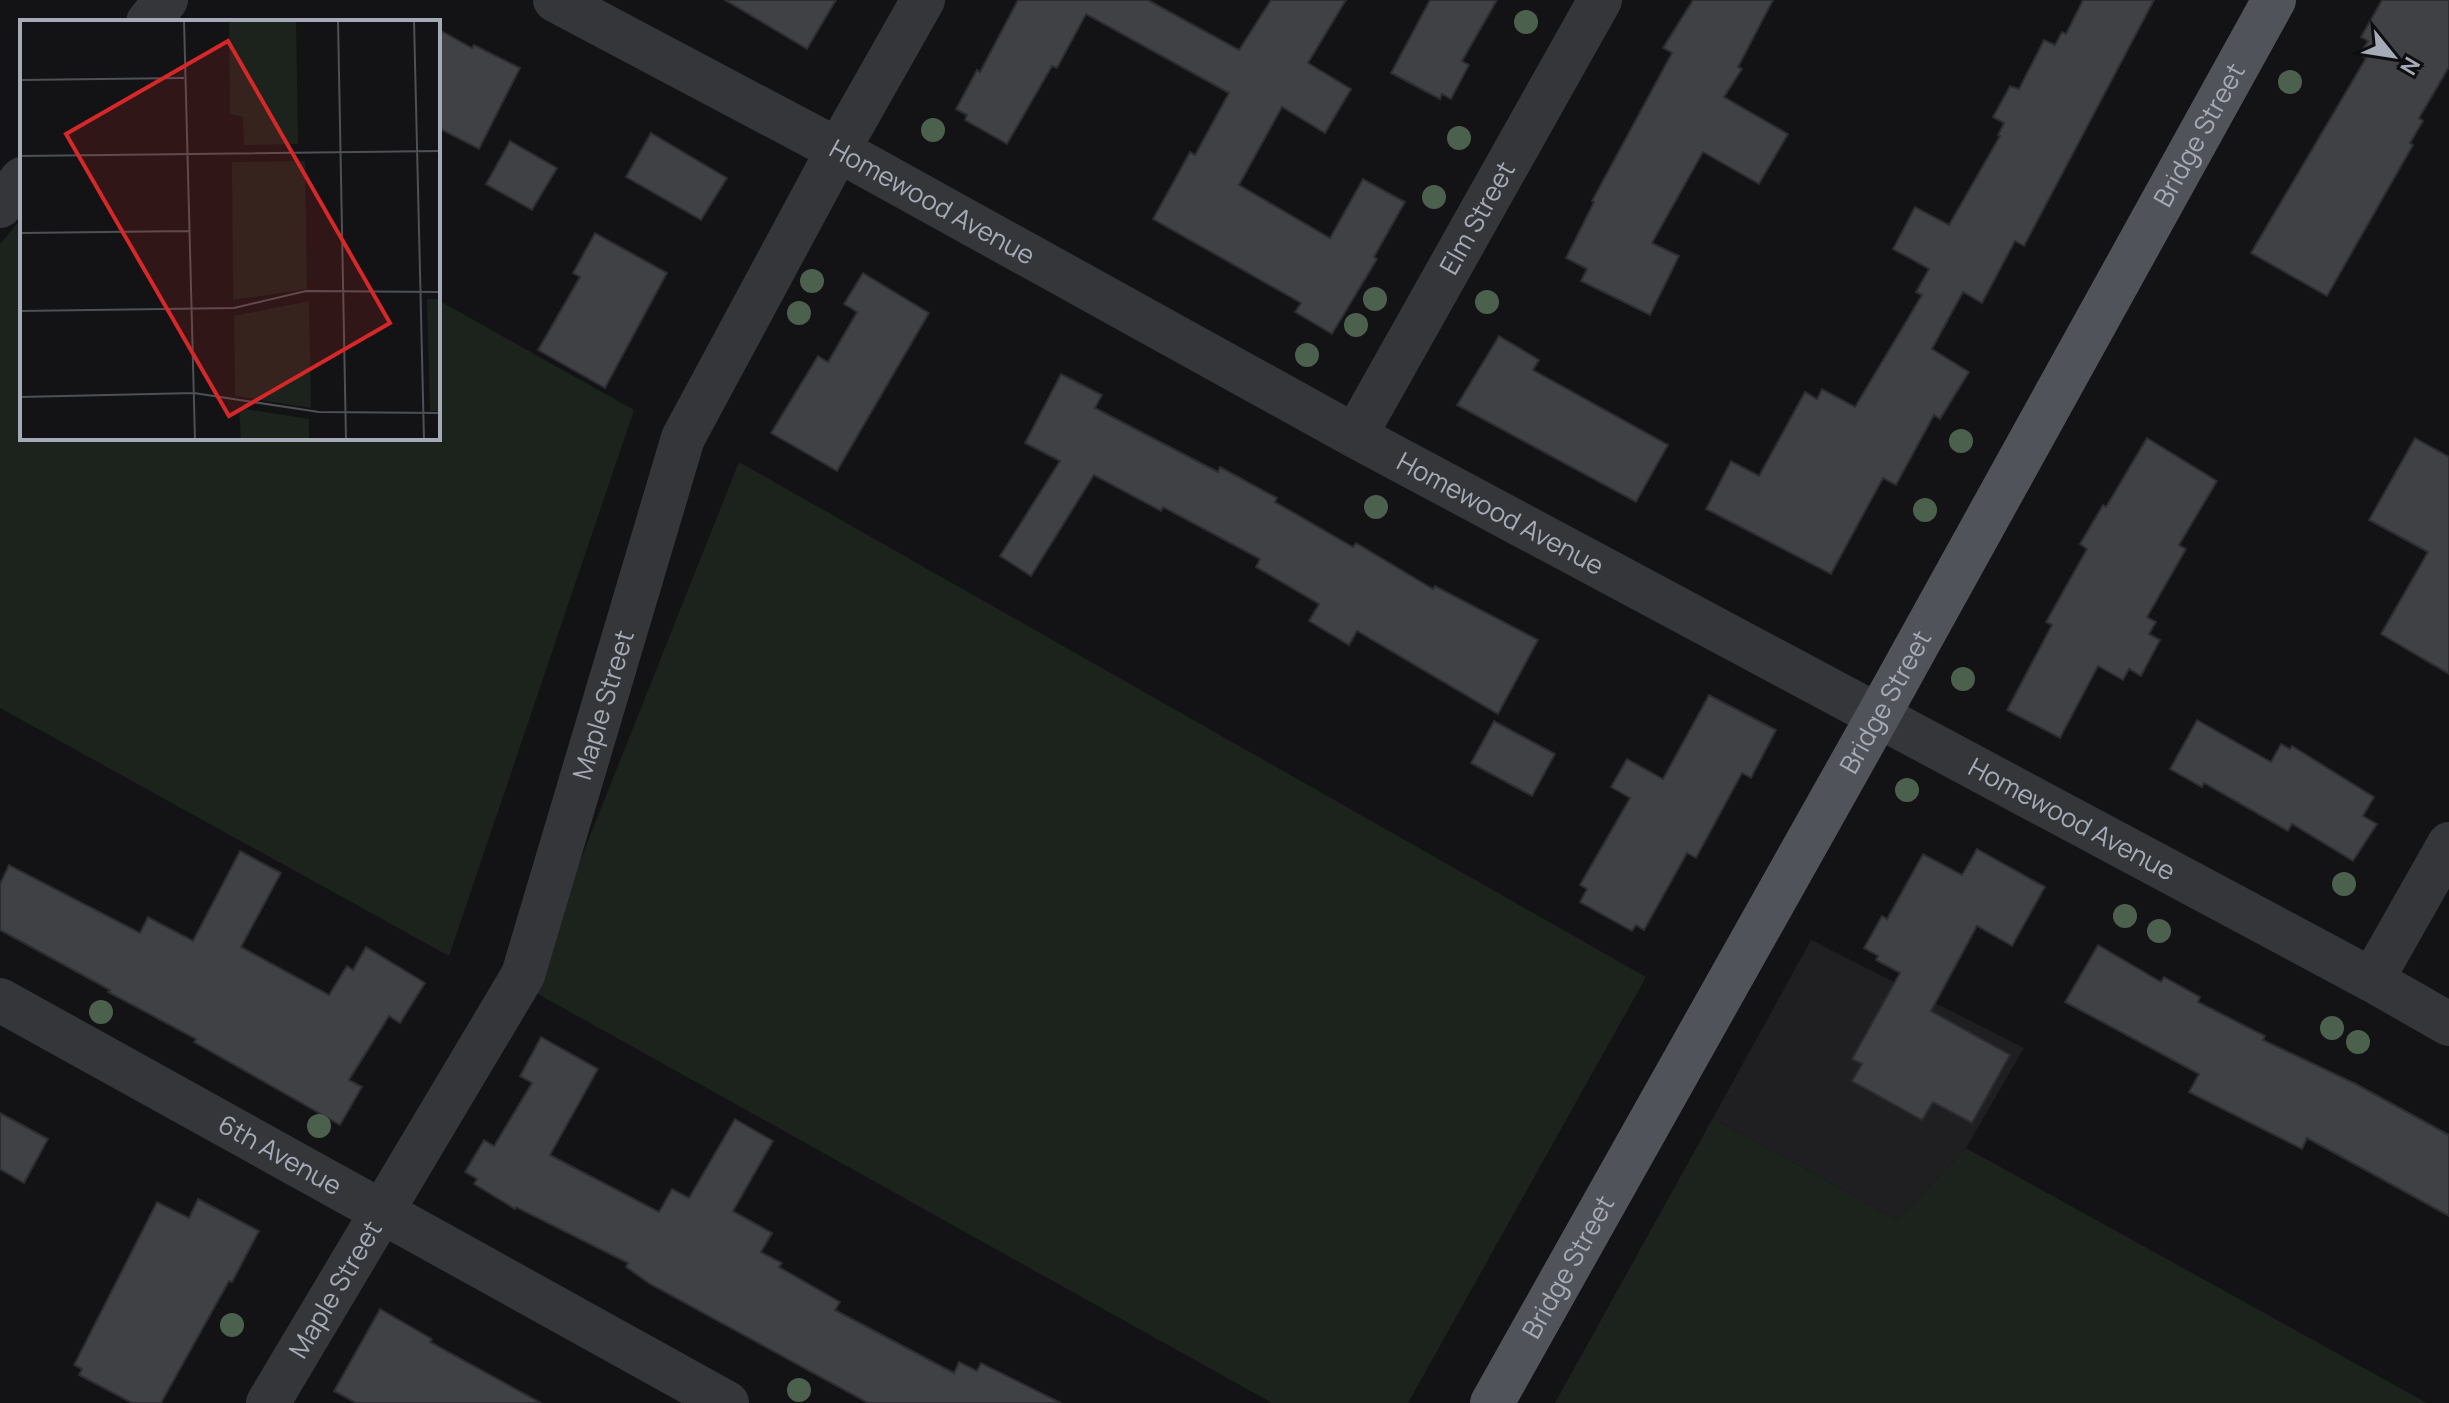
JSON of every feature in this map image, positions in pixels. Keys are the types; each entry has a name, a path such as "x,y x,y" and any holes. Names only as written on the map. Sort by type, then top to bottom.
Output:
{"main road":[{"name":"Bridge Street","path":"1492,1403 1878,716 2274,0"}],"street":[{"path":"150,20 166,0"},
{"name":"Homewood Avenue","path":"555,0 838,150 1355,436 2449,1024"},
{"name":"Maple Street","path":"268,1403 523,975 683,438 838,150 923,0"},
{"name":"Elm Street","path":"1355,436 1600,0"},
{"path":"0,206 20,181"},
{"path":"2372,980 2449,844"},
{"name":"6th Avenue","path":"0,1000 727,1403"}],"shaded area":[{"path":"20,220 20,440 440,440 440,301 634,410 449,956 0,708 0,244"},
{"path":"739,462 1646,977 1408,1403 1272,1403 529,989"},
{"path":"1811,940 2024,1048 1966,1148 1897,1220 1713,1118"},
{"path":"1713,1118 1897,1220 1966,1148 2427,1403 1555,1403"}],"building":[{"path":"725,0 836,0 807,49"},
{"path":"1018,0 1148,0 1239,50 1271,0 1346,0 1308,63 1351,89 1325,133 1282,107 1239,185 1330,238 1363,179 1405,202 1374,257 1377,259 1332,334 1295,312 1301,303 1153,219 1190,152 1195,155 1229,93 1086,14 1057,68 1052,66 1007,144 965,120 967,115 956,109 977,70 980,72"},
{"path":"1430,0 1497,0 1462,61 1469,65 1451,99 1442,94 1440,99 1391,73"},
{"path":"1693,0 1773,0 1738,67 1742,69 1724,97 1788,134 1759,184 1703,152 1652,243 1679,256 1650,315 1581,281 1587,269 1566,258 1592,201 1672,53 1663,48"},
{"path":"2083,0 2154,0 2024,246 2015,241 1982,303 1963,292 1932,349 1969,372 1940,419 1934,415 1896,485 1883,478 1831,574 1706,509 1731,461 1759,476 1805,392 1817,399 1822,389 1855,407 1922,295 1916,292 1929,269 1893,249 1915,207 1949,225 2000,136 2004,123 1993,117 2010,86 2019,89 2044,40 2055,45 2062,32 2066,34"},
{"path":"2382,0 2449,0 2449,67 2419,118 2423,121 2410,143 2413,145 2327,296 2251,253 2366,58 2360,54 2368,41 2361,37"},
{"path":"440,30 472,48 474,45 520,68 479,149 440,129"},
{"path":"651,133 727,178 701,220 626,177"},
{"path":"510,141 557,168 532,210 486,184"},
{"path":"595,233 667,273 605,388 538,350 580,277 573,273"},
{"path":"863,273 929,313 837,471 771,433 818,356 828,362 857,312 844,304"},
{"path":"1499,336 1539,360 1533,370 1668,445 1636,502 1457,405"},
{"path":"1061,374 1102,395 1095,408 1218,472 1220,467 1277,498 1275,502 1353,547 1356,543 1433,589 1435,586 1538,640 1498,714 1357,631 1349,645 1309,621 1319,604 1256,567 1260,559 1163,507 1161,511 1094,475 1031,576 1000,556 1060,461 1025,443"},
{"path":"2147,438 2217,481 2179,545 2186,549 2147,617 2156,622 2149,634 2160,640 2141,676 2129,669 2123,680 2098,666 2060,738 2007,710 2052,625 2046,622 2087,549 2080,544"},
{"path":"2415,438 2449,457 2449,674 2381,634 2428,552 2369,520"},
{"path":"1709,695 1776,730 1751,778 1742,773 1696,858 1687,853 1644,930 1636,925 1632,931 1580,902 1587,889 1580,885 1630,798 1611,787 1627,759 1663,779"},
{"path":"2197,720 2271,762 2281,744 2290,749 2292,746 2374,797 2363,816 2377,824 2353,861 2292,824 2288,831 2204,783 2202,787 2170,769"},
{"path":"1494,721 1555,754 1532,796 1471,763"},
{"path":"1977,849 2045,887 2012,946 1977,926 1931,1011 2010,1055 1972,1123 1933,1102 1922,1120 1852,1081 1862,1064 1852,1059 1900,973 1876,960 1878,956 1864,948 1882,916 1887,919 1923,854 1962,875"},
{"path":"240,851 281,873 241,947 329,995 347,966 353,970 366,947 425,983 400,1023 389,1016 349,1080 362,1087 340,1125 194,1042 196,1039 0,930 0,884 9,865 140,933 148,917 193,941"},
{"path":"2098,945 2161,982 2164,977 2200,997 2198,1002 2265,1036 2263,1040 2356,1084 2449,1135 2449,1216 2307,1138 2302,1149 2189,1092 2199,1074 2065,1002"},
{"path":"541,1037 598,1069 550,1155 659,1212 672,1189 689,1198 735,1119 773,1141 733,1211 772,1233 761,1252 782,1263 779,1267 840,1302 835,1310 954,1373 959,1362 977,1371 981,1363 1061,1403 868,1403 650,1284 626,1267 628,1263 515,1209 474,1184 477,1179 465,1172 484,1140 494,1146 532,1083 520,1076"},
{"path":"0,1113 48,1139 24,1183 0,1169"},
{"path":"198,1199 259,1231 161,1403 132,1403 79,1375 82,1369 74,1365 157,1202 189,1218"},
{"path":"380,1309 432,1339 430,1342 541,1403 356,1403 334,1391"}]}
